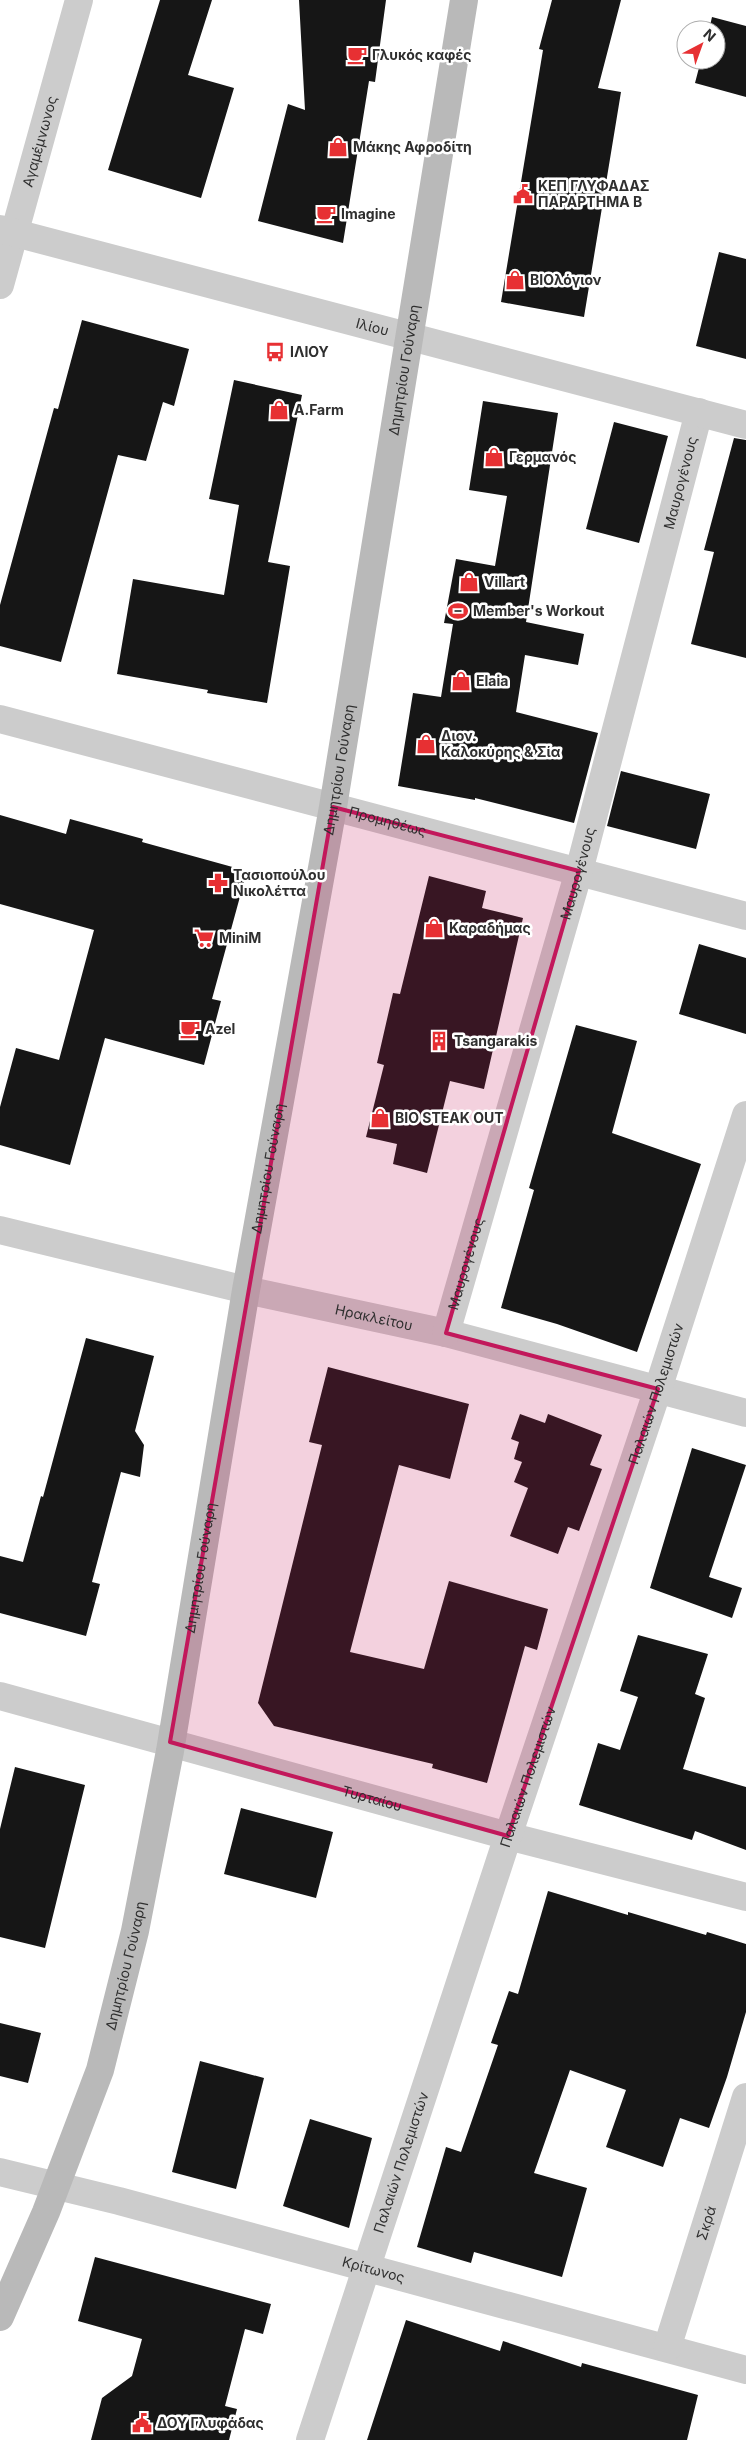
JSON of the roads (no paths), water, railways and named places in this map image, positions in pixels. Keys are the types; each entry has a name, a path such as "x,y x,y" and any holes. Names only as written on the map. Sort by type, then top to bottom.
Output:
{"main road":[{"name":"Δημητρίου Γούναρη","path":"0,2317 56,2186 100,2070 135,1931 170,1742 246,1290 333,807 464,0"}],"street":[{"name":"Αγαμέμνωνος","path":"0,285 8,231 79,0"},
{"name":"Ιλίου","path":"8,231 746,425"},
{"name":"Μαυρογένους","path":"446,1333 580,872 699,412"},
{"name":"Προμηθέως","path":"0,719 746,916"},
{"name":"Παλαιών Πολεμιστών","path":"310,2440 368,2269 508,1836 658,1388 746,1115"},
{"name":"Ηρακλείτου","path":"0,1230 246,1290 446,1333 746,1413"},
{"name":"Τυρταίου","path":"0,1696 508,1836 746,1897"},
{"name":"Σκρά","path":"667,2348 746,2097"},
{"name":"Κρίτωνος","path":"0,2172 119,2201 746,2370"}],"place":[{"name":"Γλυκός καφές","path":"357,55"},
{"name":"Μάκης Αφροδίτη","path":"338,147"},
{"name":"ΚΕΠ ΓΛΥΦΑΔΑΣ ΠΑΡΑΡΤΗΜΑ Β","path":"523,194"},
{"name":"Imagine","path":"326,214"},
{"name":"ΒΙΟλόγιον","path":"515,280"},
{"name":"ΙΛΙΟΥ","path":"275,352"},
{"name":"A.Farm","path":"279,410"},
{"name":"Γερμανός","path":"494,457"},
{"name":"Villart","path":"469,582"},
{"name":"Member's Workout","path":"458,611"},
{"name":"Elaia","path":"461,681"},
{"name":"Διον. Καλοκύρης & Σία","path":"426,744"},
{"name":"Τασιοπούλου Νικολέττα","path":"218,883"},
{"name":"Καραδήμας","path":"434,928"},
{"name":"MiniM","path":"204,938"},
{"name":"Azel","path":"190,1029"},
{"name":"Tsangarakis","path":"439,1041"},
{"name":"BIO STEAK OUT","path":"380,1118"},
{"name":"ΔΟΥ Γλυφάδας","path":"142,2423"}]}
